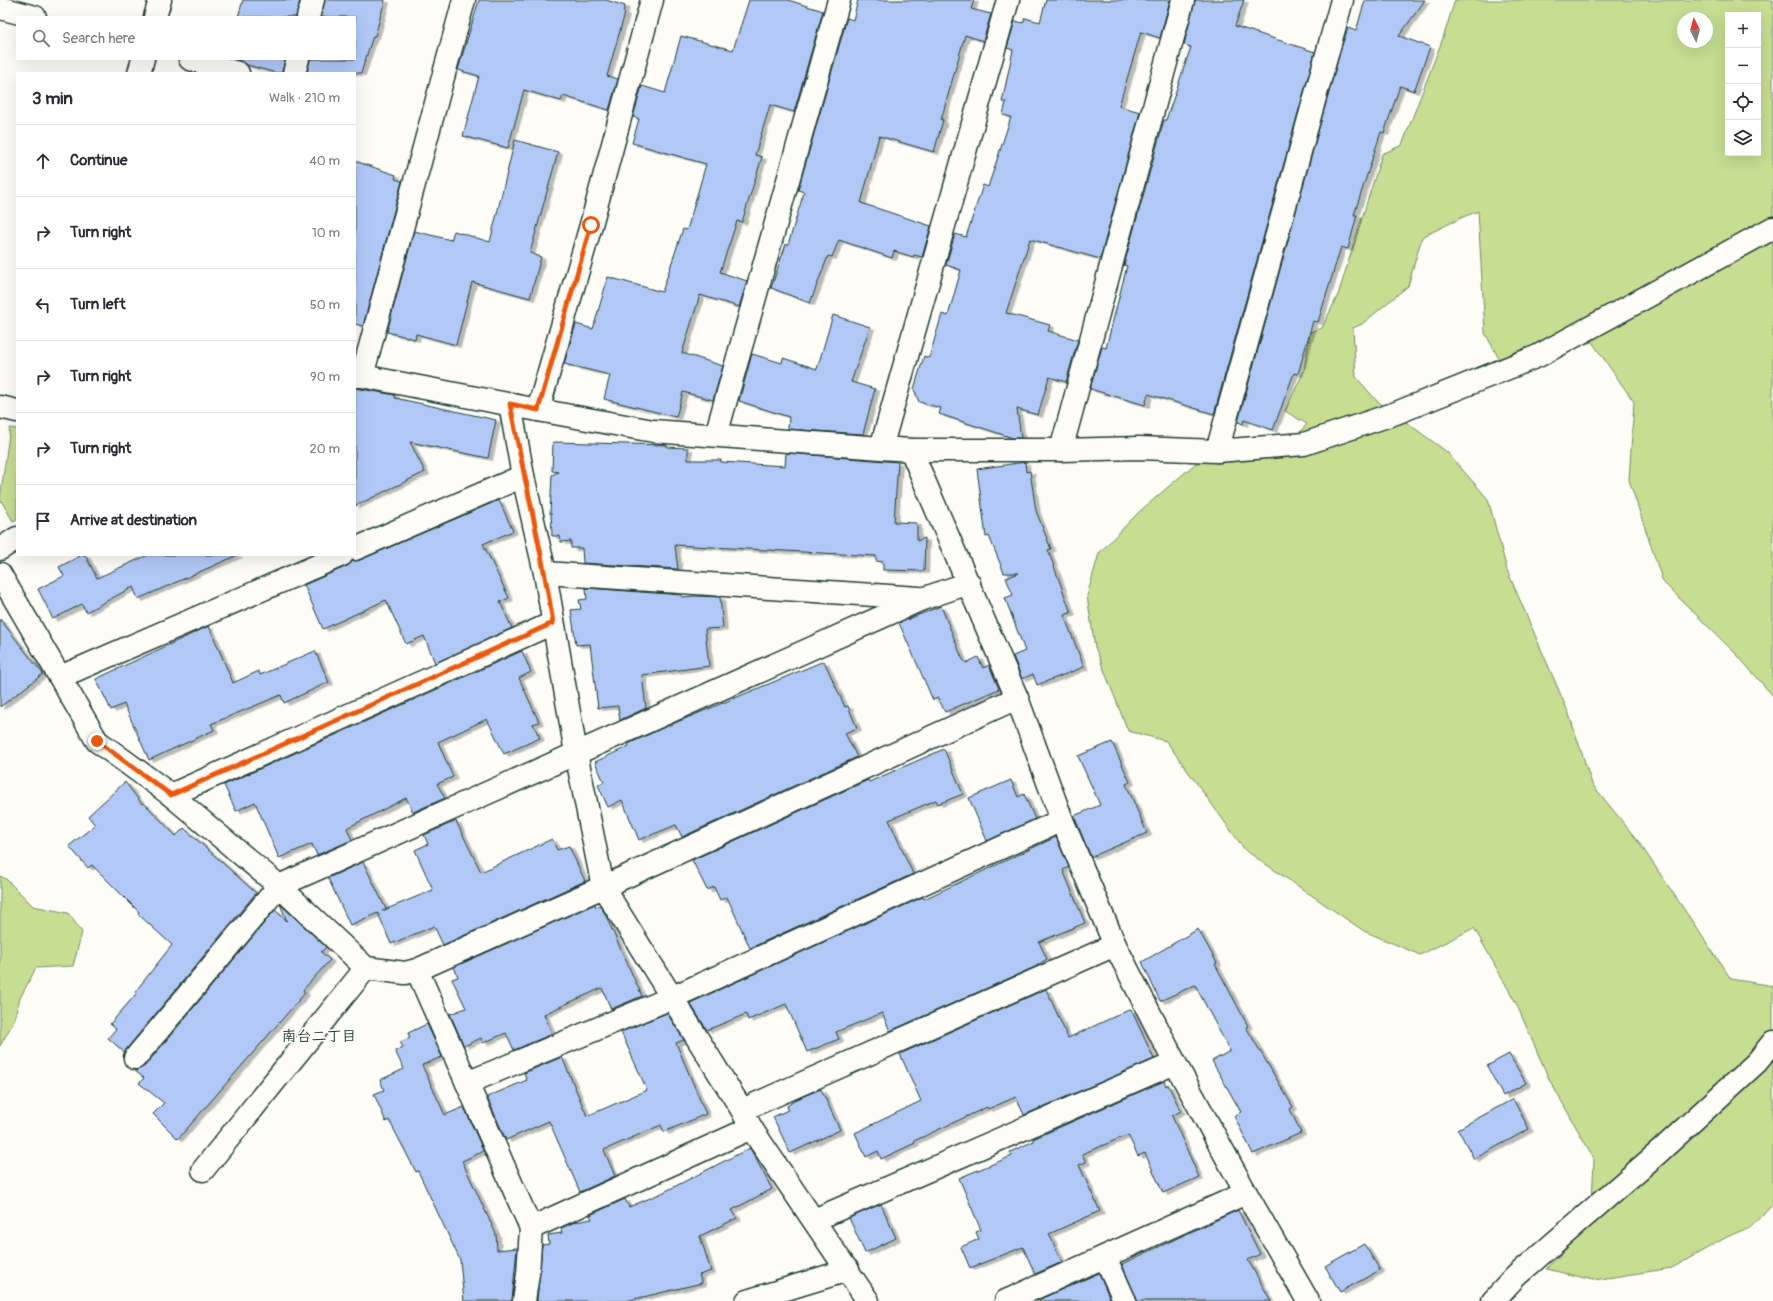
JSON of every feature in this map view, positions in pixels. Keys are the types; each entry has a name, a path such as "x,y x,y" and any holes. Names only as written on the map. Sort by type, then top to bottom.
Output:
{"street":[{"path":"0,5 1,0"},
{"path":"155,16 160,0"},
{"path":"308,16 313,0"},
{"path":"464,0 358,376 653,431 911,450 1061,450 1139,448 1217,451 1304,444 1396,413 1538,356 1773,228"},
{"path":"538,410 591,225 652,0"},
{"path":"716,435 839,0"},
{"path":"881,448 1008,0"},
{"path":"1061,450 1183,0"},
{"path":"1217,451 1342,0"},
{"path":"0,8 31,16"},
{"path":"139,72 143,60"},
{"path":"193,60 235,72"},
{"path":"294,72 298,60"},
{"path":"510,404 523,476 545,573 576,753 603,887 747,1119 868,1301"},
{"path":"0,407 16,411"},
{"path":"911,450 1017,698 1062,820 1115,945 1175,1063 1246,1193 1308,1301"},
{"path":"356,549 523,476"},
{"path":"0,549 16,539"},
{"path":"60,677 340,556"},
{"path":"545,573 922,599"},
{"path":"0,574 97,741 171,795 279,886 366,968 405,973 417,970 603,887 1017,698"},
{"path":"135,1058 279,886 922,599 969,583"},
{"path":"171,795 553,623"},
{"path":"467,1083 671,998 1062,820"},
{"path":"532,1228 747,1119 1115,945"},
{"path":"203,1170 366,968"},
{"path":"417,970 532,1228 524,1301"},
{"path":"1493,1301 1516,1276 1659,1152 1757,1062 1773,1042"},
{"path":"814,1220 1175,1063"},
{"path":"1006,1301 1246,1193"},
{"path":"1105,1257 1125,1301"},
{"path":"747,1301 848,1270"}],"green space":[{"path":"1455,0 1773,0 1773,696 1738,656 1663,582 1629,480 1634,402 1592,342 1503,366 1485,333 1478,211 1422,237 1408,286 1362,324 1353,328 1356,377 1376,400 1447,452 1488,499 1507,570 1569,714 1592,784 1638,841 1731,979 1773,986 1773,1203 1752,1226 1727,1237 1672,1268 1594,1280 1546,1269 1591,1224 1594,1159 1549,1079 1516,1003 1474,928 1420,955 1364,931 1245,850 1166,741 1128,731 1095,647 1087,596 1099,553 1139,512 1196,463 1278,458 1307,424 1285,411 1304,371 1310,332 1322,328 1338,295 1382,154 1402,145 1443,38"},
{"path":"10,428 16,429 16,520 13,521 0,499"},
{"path":"0,876 6,879 33,906 68,913 82,932 73,966 36,968 20,998 13,1023 0,1046"}],"building":[{"path":"243,0 300,0 296,16 238,16"},
{"path":"325,0 385,0 375,36 373,36 361,73 307,72 310,60 356,60 356,16 321,16"},
{"path":"479,0 606,0 625,6 623,12 625,13 607,76 618,79 609,110 563,96 561,101 524,90 508,148 463,136 479,76 458,70"},
{"path":"749,0 788,0 823,11 794,112 770,105 755,155 762,157 742,222 737,221 720,272 747,281 739,307 700,295 682,353 723,366 713,400 683,392 676,417 604,399 610,375 564,364 576,324 593,329 608,277 662,292 683,229 687,230 706,164 632,143 639,119 633,117 642,86 665,93 681,36 733,50"},
{"path":"858,0 974,0 971,9 991,14 983,41 965,35 941,120 943,120 934,152 879,136 861,203 931,226 922,257 914,255 913,257 894,251 892,258 839,240 832,257 828,256 810,303 771,288 786,244 788,245 804,192 798,190 847,18 853,20"},
{"path":"1046,0 1170,0 1160,38 1141,32 1119,106 1140,112 1100,259 1030,239 1006,313 1050,325 1048,331 1078,340 1066,382 1049,377 1038,415 1017,409 1021,438 1013,438 939,414 941,408 919,402 914,389 924,356 929,358 942,314 948,316 961,270 946,265 955,234 966,237 983,185 988,187 1011,117 1003,115 1006,102 1002,102 1013,50 1007,48 1015,21 1023,23 1025,18 1040,22"},
{"path":"1195,0 1244,0 1235,26 1315,52 1214,414 1148,394 1145,405 1090,389 1102,347 1106,348 1127,266 1124,265 1164,120 1166,120 1191,47 1184,45"},
{"path":"1365,0 1425,0 1399,36 1430,47 1414,91 1400,86 1384,133 1381,132 1354,215 1357,215 1348,249 1341,247 1318,322 1313,321 1298,374 1294,373 1273,430 1244,420 1243,424 1238,422 1342,45 1348,28 1356,31"},
{"path":"237,60 285,60 282,72 272,72 247,65"},
{"path":"515,140 558,152 530,253 541,257 530,298 472,282 456,345 416,334 415,339 387,332 414,231 451,240 454,231 490,242"},
{"path":"356,161 396,175 395,179 402,181 363,326 356,324"},
{"path":"833,315 870,327 851,382 875,389 863,434 788,429 789,417 739,401 752,354 782,363 783,358 817,369"},
{"path":"356,388 395,395 395,398 496,420 488,458 410,442 425,472 356,506"},
{"path":"553,442 667,445 667,447 688,448 688,460 721,460 721,462 785,466 786,453 898,462 894,522 917,523 917,541 925,538 924,571 883,570 883,562 876,561 876,556 675,545 678,569 583,563 582,548 571,548 571,541 561,542 560,536 552,536 551,513 550,514 552,475 558,472 552,471"},
{"path":"1025,462 1026,472 1030,471 1036,511 1051,549 1048,550 1071,613 1064,615 1084,667 1037,685 1033,674 1022,679 1013,656 1025,651 1005,598 1013,595 1006,578 1019,573 1004,573 989,536 986,537 977,469"},
{"path":"499,500 513,531 483,544 509,598 500,602 512,628 435,663 424,636 406,644 386,600 323,629 304,585 347,566 353,561 360,560"},
{"path":"80,556 86,556 97,578 146,556 236,556 138,599 133,587 86,612 82,604 53,619 38,589 64,576 59,567"},
{"path":"586,588 682,595 682,597 720,597 723,628 705,629 709,666 642,675 646,708 620,720 618,706 598,708 590,644 576,645 571,610 581,609 579,600 587,599"},
{"path":"941,606 962,658 966,663 978,657 983,668 989,665 999,689 945,712 938,698 933,700 899,623"},
{"path":"0,619 43,674 0,707"},
{"path":"209,626 233,683 259,671 260,675 315,651 329,682 284,703 281,695 211,724 214,730 149,760 124,704 111,710 96,679"},
{"path":"522,651 531,672 519,678 539,722 533,724 540,738 504,754 487,719 438,742 453,777 437,784 445,798 413,812 406,798 347,828 352,840 317,855 312,844 279,858 255,802 236,811 224,785"},
{"path":"824,661 845,707 848,706 857,728 845,733 857,757 682,837 676,825 639,840 622,800 608,807 598,785 604,782 595,762 629,746 628,744 665,727"},
{"path":"1112,742 1130,782 1126,784 1147,833 1091,857 1074,816 1100,805 1078,756"},
{"path":"944,749 963,794 938,804 936,800 889,820 913,874 750,948 727,897 720,900 714,887 707,890 692,860 868,780 869,782"},
{"path":"1011,780 1018,797 1024,794 1035,819 987,841 969,798"},
{"path":"125,782 142,804 144,803 176,836 184,828 256,893 124,1052 108,1038 116,1029 110,1024 137,993 135,992 172,945 138,914 139,912 92,865 88,868 69,846 95,825 88,816"},
{"path":"456,821 481,872 552,839 557,850 569,846 585,881 443,945 434,926 391,944 378,913 350,925 328,878 363,862 386,909 382,911 433,890 415,850 428,844 424,835"},
{"path":"1056,837 1069,867 1063,870 1085,923 1039,942 1047,959 1035,967 890,1031 882,1013 836,1032 839,1039 807,1052 786,1004 748,1020 746,1014 707,1030 690,1003 923,897 924,899"},
{"path":"280,904 326,947 321,952 330,960 303,990 305,993 178,1139 153,1114 164,1103 139,1083 144,1078 135,1071 145,1066 275,910 287,921"},
{"path":"595,904 596,907 600,905 605,914 642,996 611,1009 602,988 544,1014 552,1034 514,1050 506,1033 483,1043 481,1038 464,1046 450,1014 466,1008 452,979 458,977 454,967"},
{"path":"1198,929 1217,963 1215,964 1248,1026 1246,1027 1293,1107 1290,1109 1301,1133 1253,1154 1234,1116 1241,1112 1212,1061 1230,1051 1195,985 1160,1001 1142,962"},
{"path":"1046,989 1068,1038 1131,1009 1154,1059 1024,1115 1016,1097 988,1109 987,1107 914,1141 915,1143 881,1159 878,1151 866,1157 855,1133 921,1101 900,1054"},
{"path":"667,1013 684,1040 676,1043 706,1114 664,1132 661,1125 604,1150 615,1176 580,1192 549,1121 506,1140 487,1097 527,1080 524,1073 562,1057 587,1116 647,1090 621,1032"},
{"path":"427,1024 442,1057 422,1065 445,1115 464,1107 483,1150 482,1152 462,1161 496,1234 497,1250 517,1248 512,1301 464,1301 460,1260 418,1171 416,1172 389,1120 386,1122 374,1094 384,1090 380,1080 404,1069 395,1051 403,1047 400,1042 410,1038 408,1033"},
{"path":"1509,1054 1526,1083 1503,1096 1487,1066"},
{"path":"1164,1081 1166,1086 1168,1085 1181,1111 1172,1116 1199,1177 1163,1193 1145,1153 1138,1156 1128,1135 1082,1154 1086,1162 1079,1165 1100,1211 1049,1234 1062,1262 1035,1274 1023,1247 970,1268 961,1247 979,1239 976,1232 981,1230 959,1178 1012,1156 1010,1152 1034,1141 1033,1139"},
{"path":"821,1089 840,1130 790,1153 773,1117 788,1110 787,1106 797,1099"},
{"path":"1513,1099 1529,1129 1474,1159 1458,1129"},
{"path":"750,1148 772,1189 732,1210 737,1218 700,1236 711,1271 699,1275 702,1283 626,1301 537,1301 542,1245 549,1244 548,1235 562,1233 561,1228 575,1222 592,1219 590,1215 625,1199 629,1207 662,1193"},
{"path":"881,1204 896,1238 865,1253 849,1218"},
{"path":"1238,1210 1260,1254 1248,1260 1271,1301 1137,1301 1122,1264"},
{"path":"1364,1244 1380,1270 1340,1292 1325,1266"},
{"path":"1099,1273 1111,1301 1036,1301"}],"district":[{"name":"南台二丁目","path":"319,1036"}],"route":[{"path":"97,741 171,795 553,623 545,573 523,476 510,404 538,410 591,225"}]}
